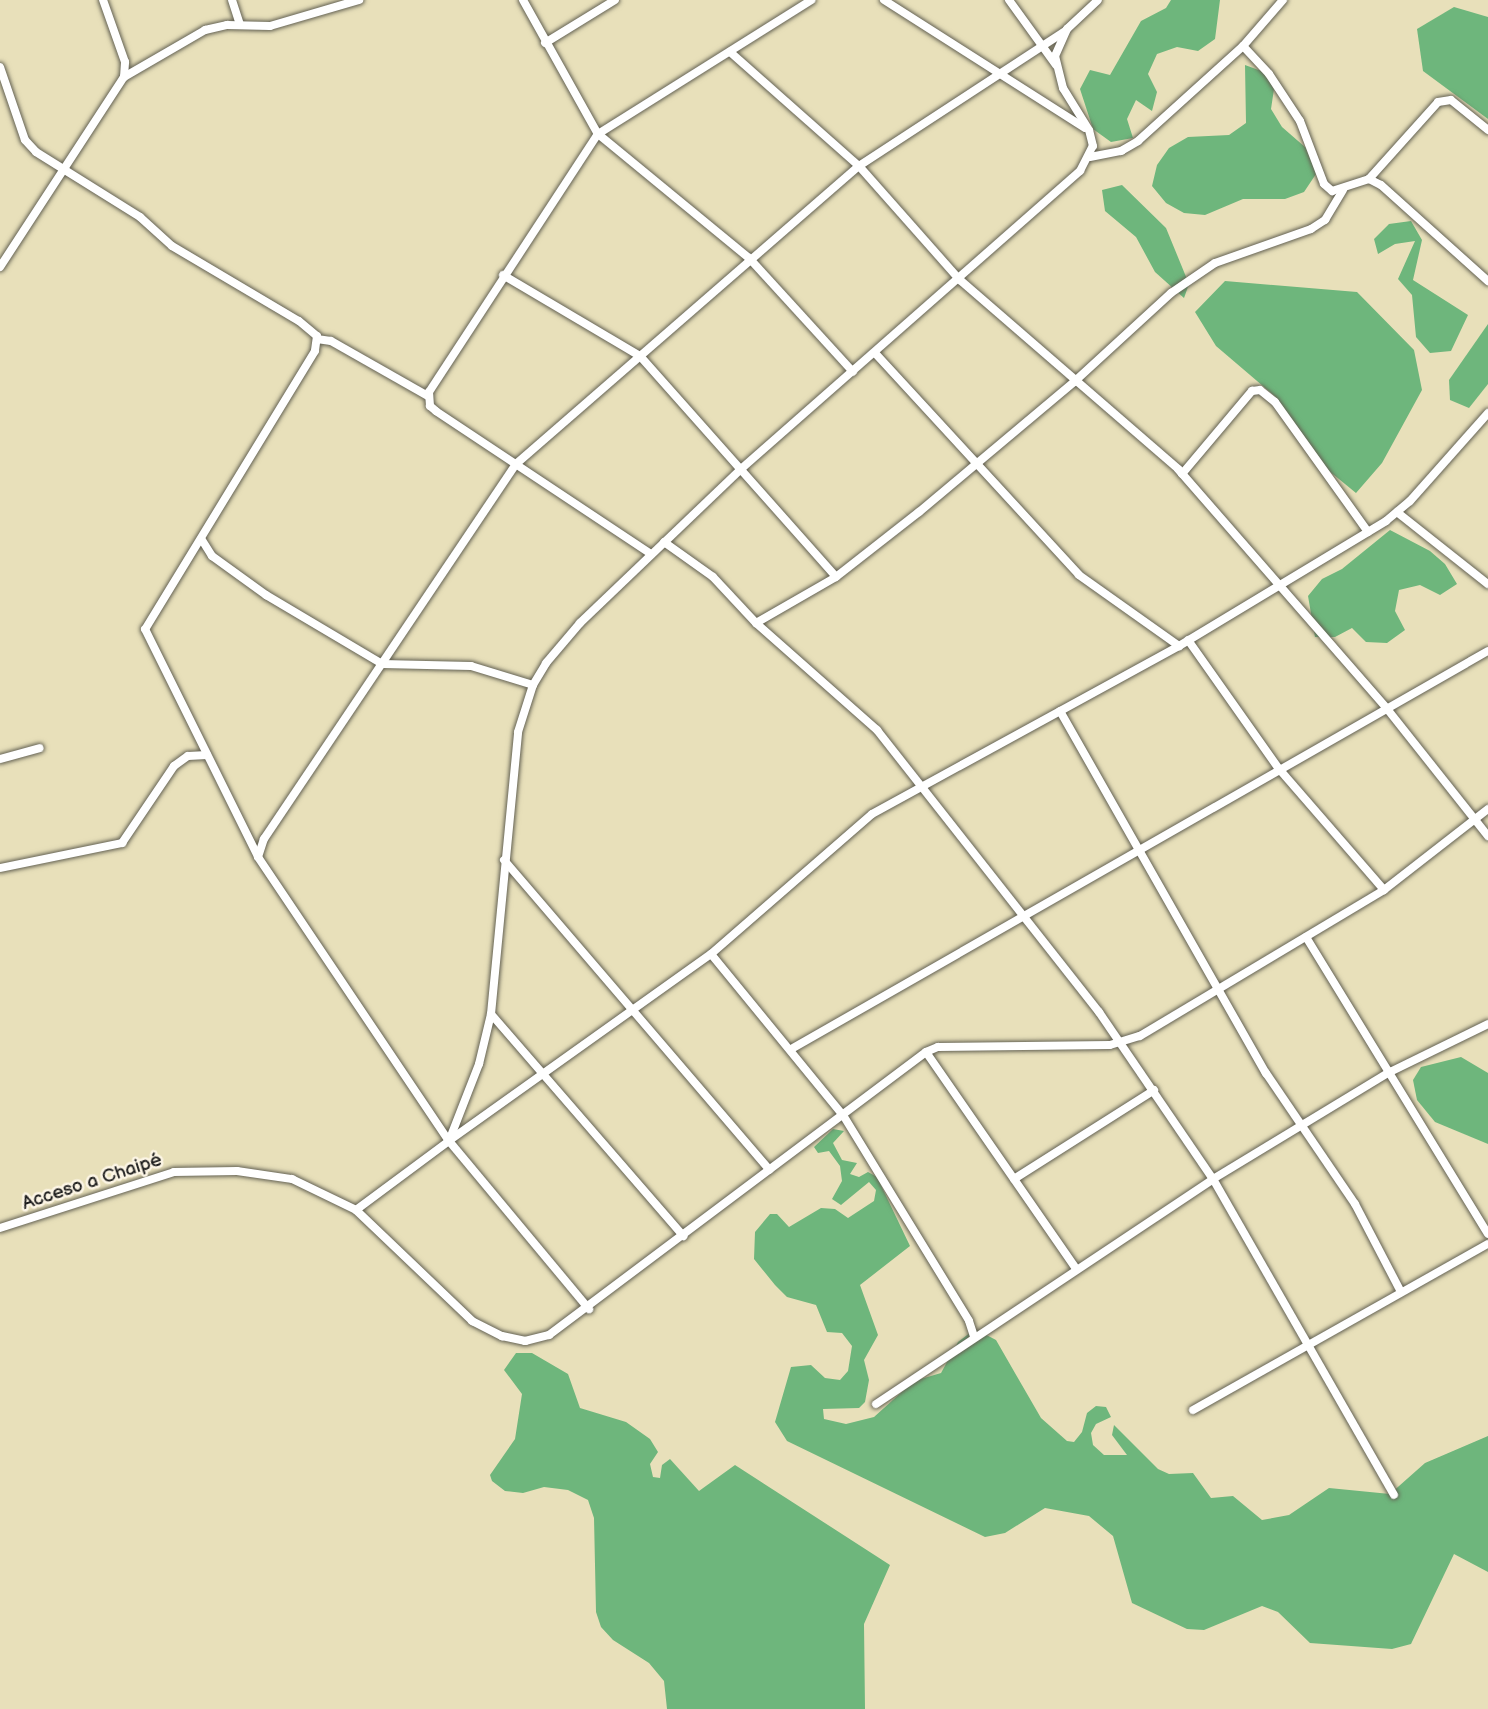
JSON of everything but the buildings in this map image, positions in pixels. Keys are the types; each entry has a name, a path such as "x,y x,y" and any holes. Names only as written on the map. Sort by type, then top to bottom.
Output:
{"street":[{"path":"103,0 125,62 124,77"},
{"path":"232,0 240,25"},
{"path":"1,265 124,77 205,30 240,25 270,26 359,0"},
{"path":"523,0 598,134 749,258 853,372"},
{"path":"545,43 615,0"},
{"path":"428,396 503,275 598,134 812,0"},
{"path":"884,0 1089,130"},
{"path":"1009,0 1058,68"},
{"path":"258,857 264,839 516,464 749,258 859,166 1068,29 1098,0"},
{"path":"449,1140 479,1064 491,1014 518,732 533,685 580,623 742,468 960,280 1090,157 1121,151 1138,141 1243,46 1283,0"},
{"path":"1068,29 1055,56 1063,88 1089,130 1090,157"},
{"path":"1243,46 1269,74 1300,121 1324,184 1332,191 1343,190 1368,179 1438,102 1451,100 1488,130"},
{"path":"730,52 859,166 960,280 1182,474 1388,710 1488,836"},
{"path":"0,67 25,140 36,152 139,217 172,246 299,321 317,339 331,341 428,396 436,411 651,554"},
{"path":"1368,179 1381,185 1488,281"},
{"path":"756,623 836,577 1074,382 1171,293 1215,263 1311,229 1325,220 1343,190"},
{"path":"503,275 640,356 836,577"},
{"path":"317,339 315,351 206,525 202,540 145,629 258,857 449,1140 589,1309"},
{"path":"875,353 974,464 1079,575 1178,646"},
{"path":"1182,474 1251,391 1260,390 1275,402 1368,532"},
{"path":"356,1210 449,1140 545,1076 711,954 848,833 920,785 1178,646 1368,532 1397,512 1486,418"},
{"path":"1397,512 1488,584"},
{"path":"202,540 212,556 266,595 382,664 471,666 533,685"},
{"path":"664,542 713,577 756,623 877,730 1123,1043 1213,1179 1394,1495"},
{"path":"1188,640 1279,769 1384,890"},
{"path":"793,1048 1488,651"},
{"path":"1060,711 1142,849 1221,991 1302,1126 1355,1204 1401,1292"},
{"path":"0,759 40,748"},
{"path":"0,867 122,843 174,766 188,756 207,755"},
{"path":"1074,1267 926,1052 938,1047 1123,1043 1221,991 1384,890 1488,809"},
{"path":"504,860 770,1170"},
{"path":"1306,937 1488,1234"},
{"path":"711,954 793,1048 843,1115 969,1321 974,1336"},
{"path":"491,1014 683,1236"},
{"path":"876,1404 1074,1267 1213,1179 1390,1072 1488,1024"},
{"name":"Acceso a Chaipé","path":"0,1228 174,1171 237,1171 292,1179 356,1210 472,1321 502,1336 525,1341 549,1335 589,1309 926,1052"},
{"path":"1014,1179 1154,1090"},
{"path":"1193,1410 1488,1244"}],"green space":[{"path":"1171,0 1220,0 1215,39 1198,51 1177,47 1157,54 1148,74 1157,92 1152,111 1136,100 1127,119 1133,138 1111,142 1093,129 1080,89 1090,70 1110,75 1141,21 1166,8"},
{"path":"1454,7 1488,17 1488,119 1423,71 1417,29"},
{"path":"1245,65 1264,72 1274,89 1271,109 1282,127 1313,154 1316,174 1304,192 1285,199 1243,199 1205,215 1184,213 1166,203 1152,186 1157,165 1169,148 1188,137 1229,135 1246,123"},
{"path":"1122,185 1166,228 1189,284 1184,298 1155,272 1136,237 1105,211 1102,190"},
{"path":"1411,221 1422,240 1413,280 1468,315 1451,351 1430,353 1416,337 1412,295 1398,279 1415,241 1395,244 1378,254 1374,239 1389,224"},
{"path":"1225,281 1357,292 1414,350 1422,390 1382,463 1356,493 1323,466 1277,398 1216,346 1195,312"},
{"path":"1488,324 1488,384 1469,408 1450,400 1449,380"},
{"path":"1390,530 1430,551 1445,564 1457,584 1440,595 1420,585 1399,590 1395,611 1405,630 1387,643 1366,642 1352,628 1335,637 1315,637 1308,596 1322,579 1342,569"},
{"path":"1461,1057 1488,1073 1488,1144 1435,1122 1417,1100 1413,1080 1421,1067"},
{"path":"833,1129 844,1131 833,1143 842,1160 857,1163 850,1174 859,1177 868,1172 877,1177 910,1246 860,1285 878,1335 864,1360 869,1380 865,1402 859,1408 823,1409 824,1419 846,1424 874,1417 914,1381 941,1373 958,1342 975,1329 996,1340 1041,1418 1067,1441 1074,1442 1082,1432 1087,1413 1096,1406 1106,1407 1111,1417 1096,1424 1091,1433 1093,1445 1104,1455 1127,1455 1112,1435 1114,1425 1158,1469 1169,1474 1193,1473 1211,1498 1233,1496 1262,1520 1289,1515 1329,1488 1390,1494 1425,1463 1488,1436 1488,1572 1454,1554 1411,1644 1392,1649 1310,1643 1278,1612 1262,1606 1204,1630 1187,1629 1132,1603 1113,1536 1089,1516 1045,1508 1005,1533 985,1537 787,1441 775,1422 791,1367 811,1365 825,1378 840,1380 848,1371 852,1346 842,1333 827,1332 816,1305 787,1297 775,1285 754,1259 755,1232 770,1214 777,1214 789,1227 821,1208 835,1209 848,1218 874,1201 876,1190 869,1182 841,1205 832,1199 842,1181 840,1166 829,1151 818,1153 814,1147"},
{"path":"516,1353 532,1353 568,1374 580,1408 626,1422 650,1439 658,1452 650,1464 653,1477 660,1478 662,1465 670,1459 699,1491 735,1465 890,1565 864,1624 865,1709 667,1709 664,1681 649,1663 613,1640 601,1627 596,1612 594,1518 588,1500 568,1490 544,1487 523,1493 505,1491 492,1481 490,1475 515,1439 522,1394 504,1370"}]}
